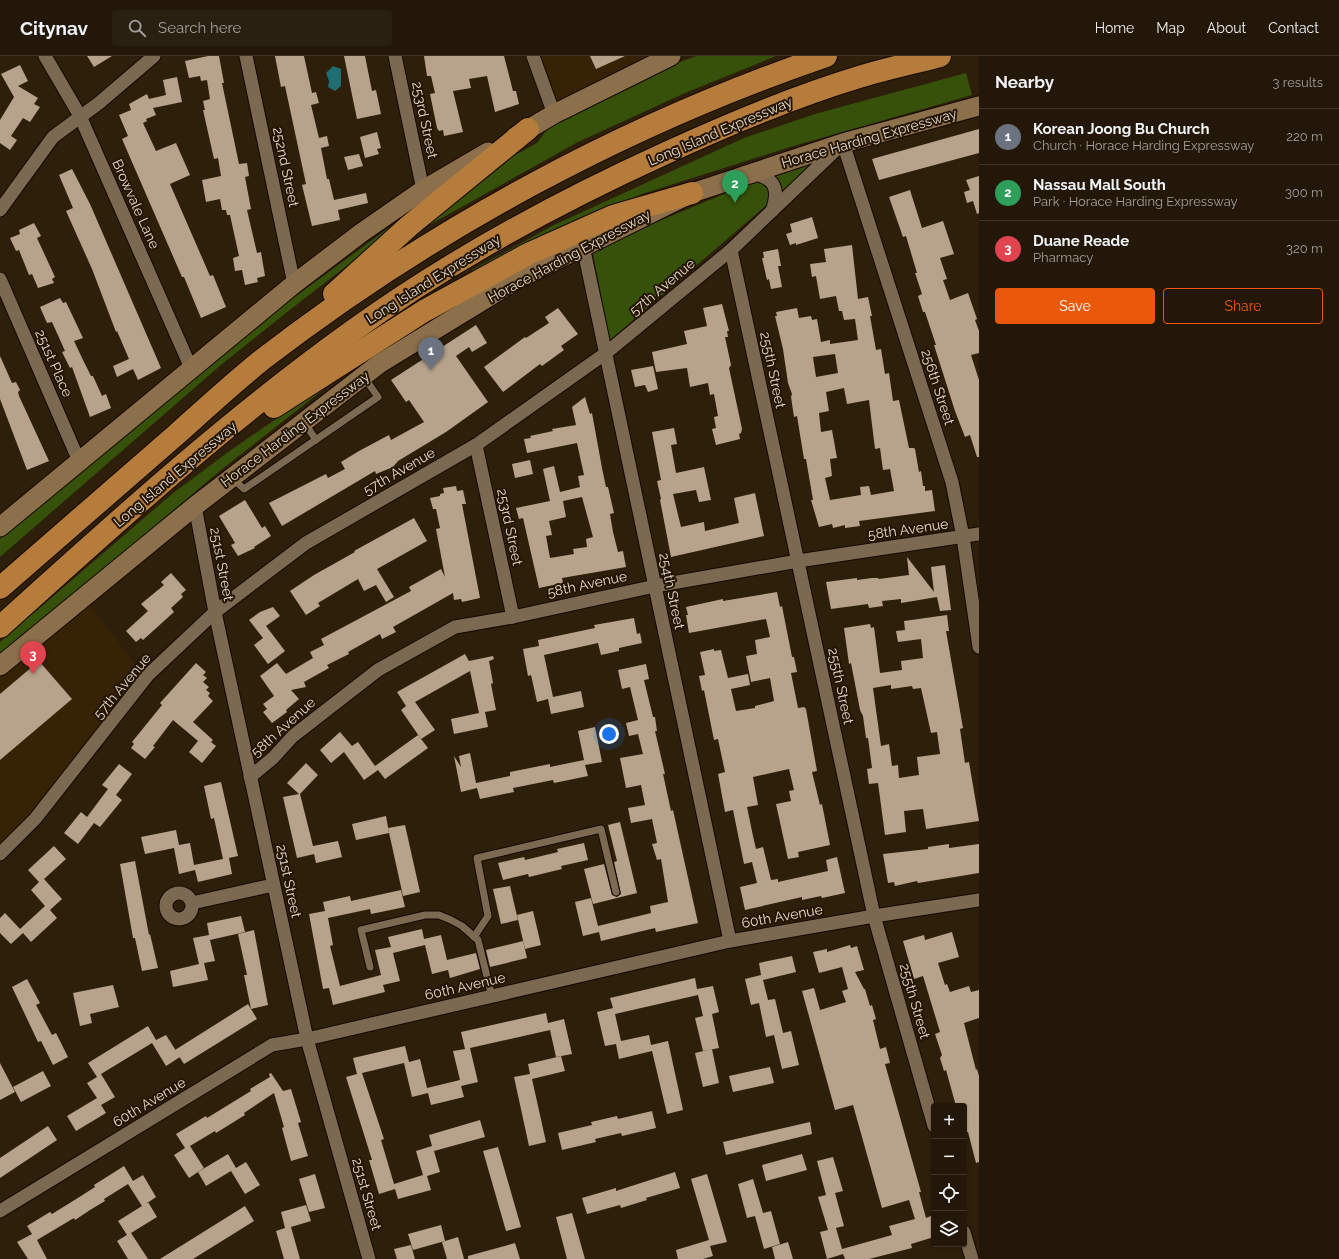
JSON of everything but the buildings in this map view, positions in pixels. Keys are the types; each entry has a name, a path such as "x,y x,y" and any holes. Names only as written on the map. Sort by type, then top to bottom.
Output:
{"highway":[{"name":"Long Island Expressway","path":"0,588 262,360 332,309 405,260 476,216 551,175 629,136 706,101 779,72 826,56"},
{"name":"Long Island Expressway","path":"0,627 132,509 280,385 352,331 421,285 494,240 568,199 718,129 859,77 940,56"},
{"path":"262,360 409,226 528,129"},
{"path":"132,509 283,401 424,311 528,254 606,220 692,193"}],"main road":[{"path":"0,527 191,368 294,284 361,232 423,190 554,114 671,56"},
{"name":"Horace Harding Expressway","path":"0,666 195,506 379,364 518,280 583,246 692,193 843,143 979,106"}],"street":[{"name":"Browvale Lane","path":"46,56 80,116 191,368"},
{"path":"0,210 53,137 154,56"},
{"name":"252nd Street","path":"246,56 294,284"},
{"name":"253rd Street","path":"395,56 423,190"},
{"path":"532,56 554,114"},
{"name":"57th Avenue","path":"0,854 35,819 148,675 215,612 306,543 476,445 606,354 731,250 843,143"},
{"name":"256th Street","path":"843,143 952,482 963,537 979,647"},
{"path":"751,173 765,177 774,185 776,197 772,211"},
{"name":"254th Street","path":"583,246 730,941"},
{"name":"255th Street","path":"731,250 874,916 931,1116"},
{"name":"251st Place","path":"0,279 80,461"},
{"name":"253rd Street","path":"476,445 513,617"},
{"name":"251st Street","path":"195,506 215,612 306,1039 369,1259"},
{"name":"58th Avenue","path":"250,777 273,758 293,736 378,670 455,626 513,617 654,586 798,561 979,534"},
{"path":"192,903 274,885"},
{"name":"60th Avenue","path":"0,1212 272,1045 306,1039 730,941 874,916 979,900"},
{"path":"967,1242 972,1259"}],"lane":[{"path":"232,477 244,490 378,397 363,376"},
{"path":"304,422 316,440"},
{"path":"474,937 488,916 477,858 601,829 616,892"},
{"path":"370,967 361,930 425,915 439,915 462,926 478,940 492,996"}],"shaded area":[{"path":"533,56 667,56 554,114"},
{"path":"78,589 146,678 0,854 0,656"}],"green space":[{"path":"696,56 776,56 685,93 578,142 431,224 428,220 506,160 537,143 552,123 667,67"},
{"path":"966,73 972,95 790,147 642,194 556,230 474,272 472,270 554,225 744,138 815,114"},
{"path":"820,154 821,158 610,340 592,249"},
{"path":"433,195 375,244 222,364 0,557 0,539 288,302"},
{"path":"356,364 221,470 0,656 0,642 172,494 231,450"}],"water":[{"path":"333,66 341,69 341,86 335,91 328,87 329,81 326,73"}],"place":[{"name":"Nassau Mall South","path":"735,203"},
{"name":"Korean Joong Bu Church","path":"431,370"},
{"name":"Duane Reade","path":"33,674"}]}
